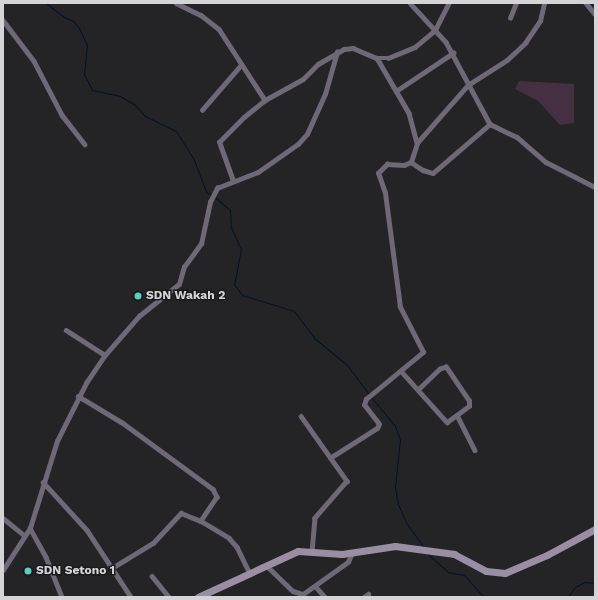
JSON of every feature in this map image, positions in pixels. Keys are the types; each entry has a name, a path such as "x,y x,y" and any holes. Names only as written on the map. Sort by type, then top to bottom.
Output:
{"main road":[{"path":"198,597 295,552 312,550 334,554 352,553 388,547 415,549 460,556 486,571 506,573 547,555 595,529"}],"street":[{"path":"176,3 201,15 219,29 240,65 265,100"},
{"path":"410,3 443,37 490,124 517,137 546,162 595,187"},
{"path":"233,181 219,142 265,100 304,79 318,64 337,52 353,48 377,58 396,55 415,47 435,30 449,3"},
{"path":"510,18 516,3"},
{"path":"330,458 378,428 379,424 365,407 364,401 402,371 423,351 400,307 385,193 378,173 387,164 404,165 411,162 417,143 468,85 507,60 524,43 540,20 544,3"},
{"path":"586,3 595,14"},
{"path":"3,20 22,48 34,61 62,115 85,144"},
{"path":"3,570 30,528 43,482 57,441 78,396 105,355 139,316 179,284 184,267 201,244 213,193 222,184 243,179 275,162 307,134 325,94 337,52"},
{"path":"396,91 453,53"},
{"path":"377,58 409,113 417,143"},
{"path":"202,110 240,65"},
{"path":"411,162 423,170 433,173 490,124"},
{"path":"66,330 105,355"},
{"path":"402,371 447,422 458,417 470,404 446,368 440,369 419,389"},
{"path":"78,396 123,423 213,489 217,497 202,521"},
{"path":"301,416 346,481 315,518 312,550"},
{"path":"458,417 475,450"},
{"path":"43,482 76,517 131,597"},
{"path":"112,568 154,543 179,514 202,521 234,542 250,574"},
{"path":"3,518 25,536"},
{"path":"30,528 46,557 62,597"},
{"path":"266,565 296,593 303,594 316,587 348,562 352,553"},
{"path":"152,576 169,597"},
{"path":"316,587 325,597"}],"shaded area":[{"path":"519,81 574,84 574,123 560,125 538,101 515,89"}],"waterway":[{"path":"46,3 64,17 73,21 79,28 87,45 84,74 92,90 120,96 135,105 145,116 176,131 194,160 206,192 212,195"},
{"path":"215,197 230,210 231,227 241,249 234,284 242,295 294,311 314,338 347,365 369,394"},
{"path":"371,397 395,426 400,440 395,487 398,504 407,524 423,546"},
{"path":"428,554 448,572 464,575 484,597"},
{"path":"568,597 575,587 585,582 595,583"}],"place":[{"name":"SDN Wakah 2","path":"138,296"},
{"name":"SDN Setono 1","path":"28,571"}]}
